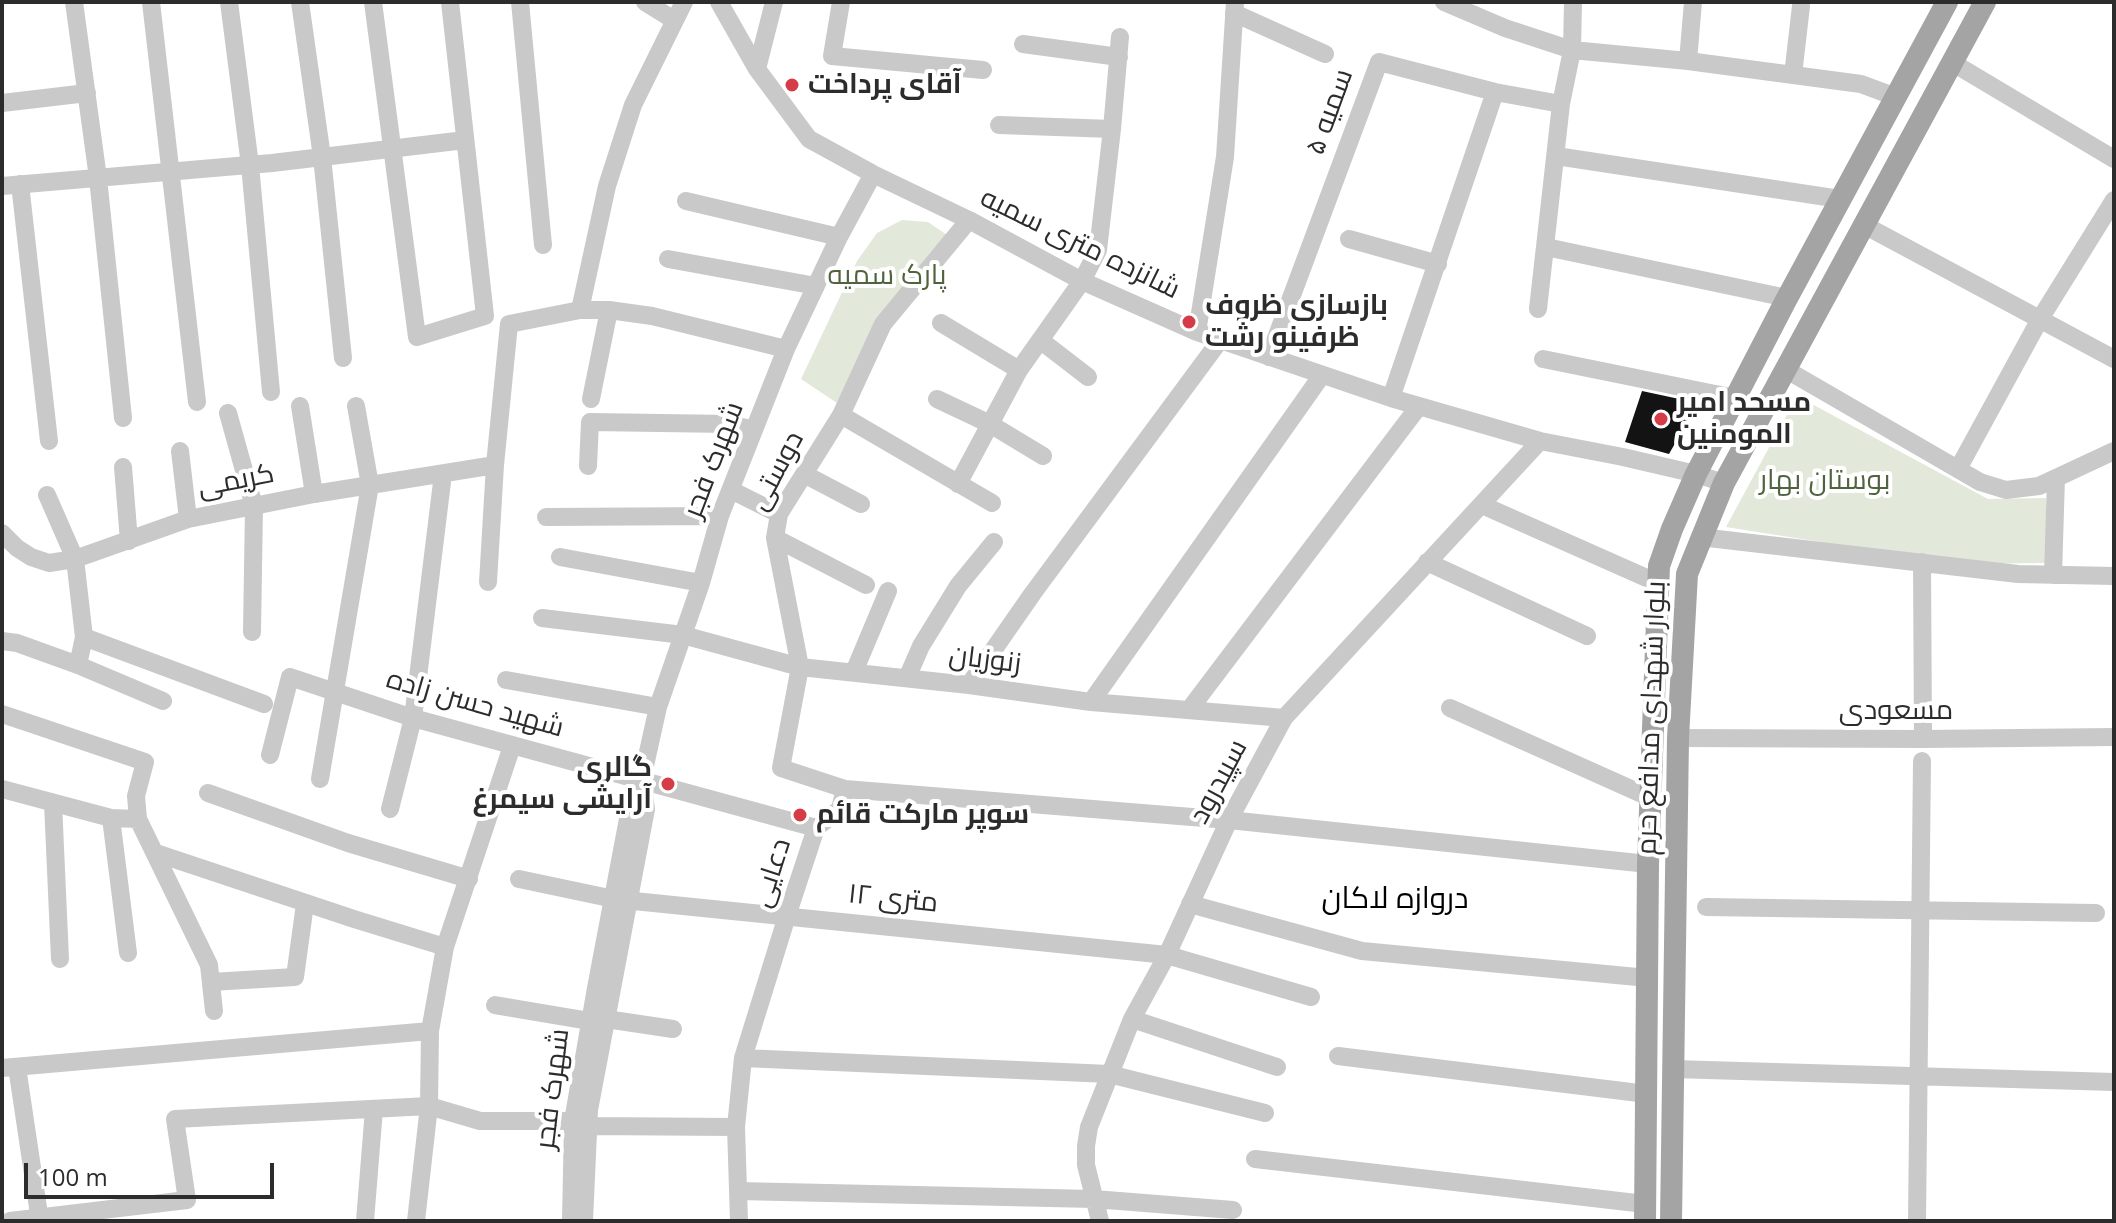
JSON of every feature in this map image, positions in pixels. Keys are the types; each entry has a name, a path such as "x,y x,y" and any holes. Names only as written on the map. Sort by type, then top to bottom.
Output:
{"main road":[{"name":"بلوار شهدای مدافع حرم","path":"1645,1212 1648,864 1659,566 1696,474 1947,2"},
{"name":"بلوار شهدای مدافع حرم","path":"1671,1221 1678,738 1687,574 1724,483 1985,2"}],"street":[{"path":"74,2 98,178 123,418"},
{"path":"151,2 197,402"},
{"path":"229,2 250,165 271,392"},
{"path":"300,2 322,157 343,358"},
{"path":"373,2 417,337 485,316 450,2"},
{"path":"520,2 543,245"},
{"path":"645,2 674,20"},
{"path":"580,310 607,186 633,105 684,2"},
{"name":"شانزده متری سمیه","path":"719,2 757,69 809,139 1082,281 1197,332 1391,398 1540,441 1672,468 1724,483"},
{"path":"757,69 774,2"},
{"path":"841,2 832,56 983,70"},
{"path":"1444,2 1505,28 1572,50 1688,61 1861,84 1896,97"},
{"path":"1538,309 1561,104 1572,50 1573,2"},
{"path":"1688,61 1693,2"},
{"path":"1793,75 1801,6"},
{"path":"1197,332 1225,157 1234,8 1325,54"},
{"path":"958,484 1019,370 1082,281 1098,250 1120,37"},
{"path":"1023,44 1119,57"},
{"name":"سمیه ۵","path":"1269,357 1379,62 1495,92 1561,104"},
{"path":"1953,63 2114,159"},
{"path":"1391,398 1495,92"},
{"path":"2,103 87,93"},
{"path":"999,125 1112,129"},
{"path":"49,441 11,185 250,165 465,140"},
{"path":"1556,156 1840,199"},
{"name":"شهرک فجر","path":"571,1221 580,1123 621,900 631,803 642,779 658,707 701,583 720,516 786,349 873,174"},
{"path":"1958,469 2040,319 2114,200"},
{"path":"686,201 839,237"},
{"name":"دوستی","path":"845,789 781,768 800,667 775,538 779,514 841,415 883,324 969,220"},
{"path":"1864,225 2114,359"},
{"path":"1349,239 1438,264"},
{"path":"1546,247 1787,298"},
{"path":"668,259 816,286"},
{"path":"488,582 495,465 509,324 580,310 609,310 652,316 786,349"},
{"path":"591,399 609,310"},
{"path":"941,323 1019,370"},
{"path":"969,685 1033,593 1221,339"},
{"path":"1040,340 1088,377"},
{"path":"1543,359 1735,398"},
{"path":"1785,369 1980,482 2006,490 2039,486 2114,451"},
{"path":"1091,702 1322,375"},
{"path":"937,399 990,424 1043,456"},
{"path":"300,406 314,494"},
{"path":"320,779 370,485 356,406"},
{"path":"1189,710 1419,406"},
{"path":"228,413 254,506 252,632"},
{"path":"841,415 992,503"},
{"path":"588,466 590,422 730,424 754,430"},
{"name":"سپیدرود","path":"1100,1221 1086,1165 1089,1127 1132,1019 1167,955 1229,820 1284,718 1540,441"},
{"path":"180,451 188,519"},
{"name":"کریمی","path":"2,533 31,557 49,563 75,559 188,519 314,494 495,465"},
{"path":"123,467 129,541"},
{"path":"1672,468 1681,479 1686,497"},
{"path":"390,809 413,718 443,474"},
{"path":"804,474 861,504"},
{"path":"2053,575 2056,478"},
{"path":"731,490 779,514"},
{"path":"47,495 75,559 84,637 78,665"},
{"path":"1482,505 1658,583"},
{"path":"546,517 720,516"},
{"path":"1700,537 2018,574 2114,576"},
{"path":"775,538 866,585"},
{"path":"907,678 921,646 958,586 994,542"},
{"path":"560,557 701,583"},
{"path":"1427,562 1587,636"},
{"path":"1922,562 1923,739"},
{"path":"854,672 888,591"},
{"name":"زنوزیان","path":"542,618 683,635 800,667 1091,702 1284,718"},
{"path":"84,637 264,704"},
{"path":"2,641 17,643 78,665 163,701"},
{"name":"شهید حسن زاده","path":"270,755 290,677 413,718 816,828"},
{"path":"506,680 658,707"},
{"path":"1450,708 1651,798"},
{"path":"2,714 145,762 136,796 138,819 209,965 214,1011"},
{"name":"مسعودی","path":"1678,738 2114,737"},
{"path":"416,1221 429,1106 430,1031 445,947 512,746"},
{"path":"1917,1221 1922,761"},
{"path":"2,789 111,818 138,819"},
{"path":"845,789 1229,820 1648,864"},
{"name":"دعایی","path":"739,1221 736,1127 743,1058 816,828 840,809 845,789"},
{"path":"208,793 348,843 469,879"},
{"path":"53,803 60,959"},
{"path":"111,818 128,953"},
{"path":"156,853 305,904 445,947"},
{"name":"۱۲ متری","path":"519,879 621,900 1167,955 1311,997"},
{"path":"211,982 295,977 305,904"},
{"path":"1190,904 1362,951 1648,978"},
{"path":"1706,907 2096,913"},
{"path":"495,1005 673,1029"},
{"path":"1132,1019 1277,1067"},
{"path":"40,1219 9,1068 430,1031"},
{"path":"1338,1056 1647,1094"},
{"path":"743,1058 1109,1074 1265,1113"},
{"path":"1673,1069 2114,1082"},
{"path":"10,1221 187,1200 175,1119 429,1106 480,1121 736,1127"},
{"path":"365,1221 374,1109"},
{"name":"شهرک فجر","path":"580,1123 584,1221"},
{"path":"1255,1159 1645,1212"},
{"path":"738,1191 1094,1199 1233,1210"}],"green space":[{"name":"پارک سمیه","path":"902,220 928,222 950,237 880,339 840,405 801,379 857,261 877,233"},
{"name":"بوستان بهار","path":"1797,396 1988,499 2046,498 2046,563 1959,564 1726,527"}],"building":[{"name":"مسحد امیر المومنین","path":"1642,391 1698,403 1669,454 1625,442"}],"place":[{"name":"آقای پرداخت","path":"792,85"},
{"name":"بازسازی ظروف ظرفینو رشت","path":"1189,322"},
{"name":"مسحد امیر المومنین","path":"1661,419"},
{"name":"گالری آرایشی سیمرغ","path":"668,784"},
{"name":"سوپر مارکت قائم","path":"800,815"}],"district":[{"name":"دروازه لاکان","path":"1395,899"}]}
